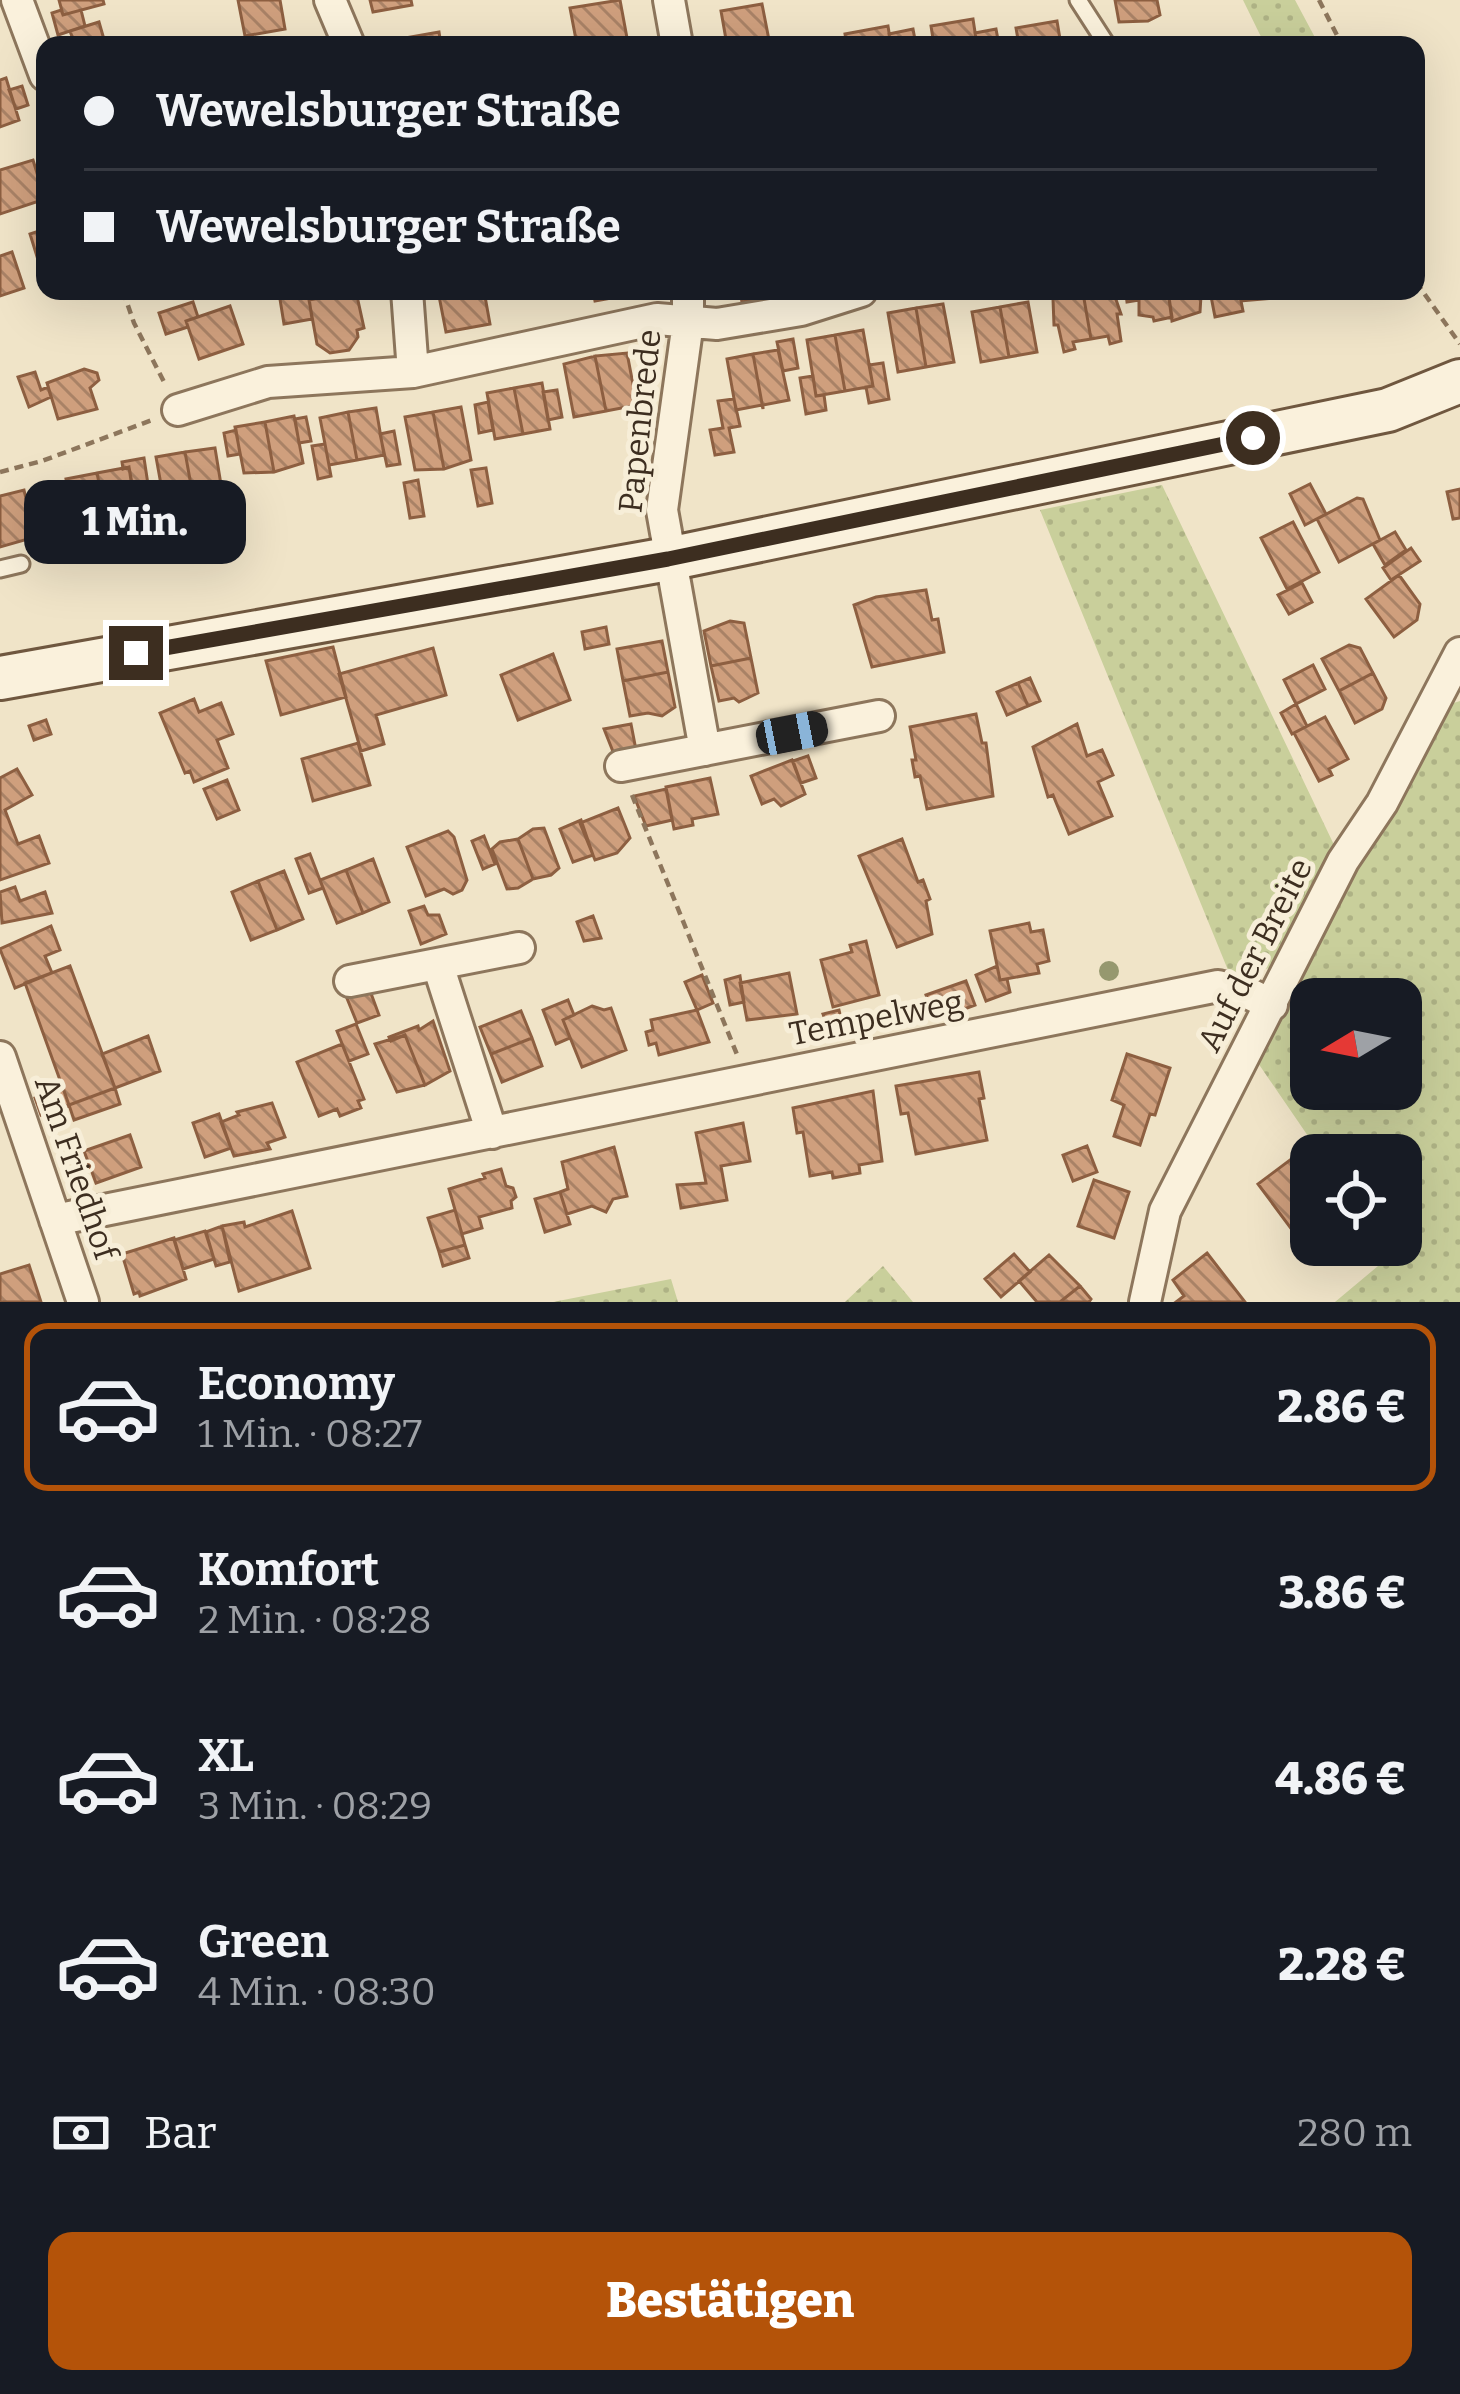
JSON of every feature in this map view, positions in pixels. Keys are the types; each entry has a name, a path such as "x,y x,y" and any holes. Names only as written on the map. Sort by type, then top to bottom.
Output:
{"main road":[{"path":"0,678 668,559 1388,410 1460,381"}],"street":[{"path":"17,0 36,51"},
{"path":"330,0 345,36"},
{"path":"669,0 675,36"},
{"path":"408,300 413,372"},
{"path":"178,410 268,382 413,372 657,319 688,306 717,324 833,300"},
{"name":"Papenbrede","path":"688,306 662,510 705,750"},
{"name":"Auf der Breite","path":"1145,1302 1165,1211 1343,861 1382,803 1460,653"},
{"path":"621,766 879,716"},
{"path":"350,982 519,948"},
{"path":"438,965 492,1132"},
{"name":"Tempelweg","path":"56,1220 1218,986 1272,1005"},
{"name":"Am Friedhof","path":"0,1057 83,1302"}],"lane":[{"path":"1078,0 1101,36"},
{"path":"0,568 21,564"}],"path":[{"path":"1318,0 1337,36"},
{"path":"1425,295 1460,344"},
{"path":"0,472 178,410 126,300"},
{"path":"621,766 745,1080"}],"green space":[{"path":"1243,0 1295,0 1314,36 1261,36"},
{"path":"1162,485 1336,849 1277,967 1230,975 1040,510"},
{"path":"1460,701 1460,1302 1335,1302 1378,1266 1422,1266 1422,1134 1307,1134 1290,1110 1422,1110 1422,978 1301,978 1438,708"},
{"path":"1290,1000 1290,1110 1258,1063"},
{"path":"883,1266 913,1302 845,1302"},
{"path":"671,1279 678,1302 553,1302"}],"building":[{"path":"59,0 103,0 104,4 63,15"},
{"path":"238,0 280,0 285,29 245,36"},
{"path":"370,0 411,0 412,5 373,12"},
{"path":"620,0 627,36 575,36 570,8"},
{"path":"1115,0 1157,0 1160,15 1148,21 1119,22"},
{"path":"762,4 768,36 725,36 721,11"},
{"path":"61,10 63,15 81,10 85,26 58,35 52,13"},
{"path":"973,19 976,36 933,36 931,26"},
{"path":"1057,21 1060,36 1017,36 1016,28"},
{"path":"99,22 103,36 72,36 70,31"},
{"path":"888,26 890,36 845,36"},
{"path":"913,29 914,36 889,36"},
{"path":"996,29 997,36 976,36"},
{"path":"6,78 19,120 0,127 0,80"},
{"path":"22,86 28,105 16,109 9,90"},
{"path":"33,160 36,202 0,214 0,170"},
{"path":"12,252 24,288 0,296 0,256"},
{"path":"280,300 309,300 312,319 284,324"},
{"path":"309,300 358,300 364,328 357,330 349,350 330,353 317,344"},
{"path":"440,300 486,300 490,324 446,332"},
{"path":"1053,300 1084,300 1091,339 1073,342 1075,349 1064,352 1058,325 1054,325"},
{"path":"1084,300 1116,300 1121,341 1110,344 1108,336 1091,339"},
{"path":"1139,300 1169,300 1172,317 1154,321 1139,315"},
{"path":"1169,300 1201,300 1200,312 1172,321"},
{"path":"1212,300 1241,300 1243,311 1215,317"},
{"path":"193,302 198,317 186,321 188,327 166,334 159,313"},
{"path":"1028,302 1037,352 1009,357 1000,307"},
{"path":"943,304 954,362 926,367 916,308"},
{"path":"230,306 243,344 199,359 186,321"},
{"path":"1000,307 1009,357 981,362 972,312"},
{"path":"916,308 926,367 898,372 888,313"},
{"path":"863,330 873,386 845,391 835,335"},
{"path":"835,335 845,391 816,396 807,340"},
{"path":"793,339 798,368 783,371 777,342"},
{"path":"778,350 789,400 763,405 763,409 753,354"},
{"path":"627,353 637,405 606,411 595,356"},
{"path":"753,354 763,409 762,405 736,410 727,359"},
{"path":"595,356 606,411 574,417 564,364"},
{"path":"883,363 889,399 869,403 866,387 873,386 869,365"},
{"path":"84,369 97,373 99,380 90,388 97,409 58,419 47,383"},
{"path":"35,372 41,390 48,387 51,397 29,407 18,377"},
{"path":"813,376 816,396 824,395 826,410 806,414 800,378"},
{"path":"542,383 550,429 523,434 514,388"},
{"path":"514,388 523,434 495,439 487,393"},
{"path":"557,390 562,417 548,420 543,392"},
{"path":"734,399 740,426 729,428 734,452 715,455 710,430 723,428 718,401"},
{"path":"488,402 493,430 479,433 475,405"},
{"path":"461,407 471,460 444,469 433,412"},
{"path":"376,408 384,455 357,460 348,412"},
{"path":"348,412 357,460 329,465 320,418"},
{"path":"433,412 444,469 415,470 405,417"},
{"path":"294,416 303,463 274,472 265,422"},
{"path":"306,417 311,441 299,443 295,419"},
{"path":"265,422 274,472 244,473 235,427"},
{"path":"236,430 240,454 228,456 224,433"},
{"path":"394,431 400,464 387,466 380,434"},
{"path":"325,444 331,476 318,479 312,446"},
{"path":"215,448 224,503 195,507 185,452"},
{"path":"185,452 195,507 166,512 156,457"},
{"path":"144,458 149,491 133,494 129,467 123,469 122,462"},
{"path":"129,467 139,522 108,528 97,473"},
{"path":"486,468 492,503 478,506 471,470"},
{"path":"97,473 108,528 77,534 66,479"},
{"path":"418,480 424,516 410,518 404,483"},
{"path":"1310,484 1326,514 1305,525 1290,494"},
{"path":"233,485 239,515 226,517 222,487"},
{"path":"1460,489 1460,518 1453,519 1447,492"},
{"path":"24,490 35,537 0,547 0,496"},
{"path":"163,496 169,526 156,528 151,499"},
{"path":"1363,499 1380,540 1339,562 1317,519"},
{"path":"71,507 79,542 60,545 53,510"},
{"path":"1293,522 1319,572 1287,589 1261,538"},
{"path":"1395,532 1406,550 1385,565 1373,544"},
{"path":"1411,548 1420,561 1391,580 1383,568"},
{"path":"1399,575 1420,604 1417,620 1394,637 1366,599"},
{"path":"1302,583 1312,602 1289,614 1278,595"},
{"path":"926,590 944,652 872,667 854,605"},
{"path":"730,621 744,623 751,658 711,666 704,631"},
{"path":"606,627 609,644 585,649 582,632"},
{"path":"662,641 668,672 623,681 617,649"},
{"path":"1349,645 1360,648 1373,673 1339,691 1322,659"},
{"path":"333,647 346,697 281,715 266,661"},
{"path":"433,648 446,695 376,715 384,744 361,751 339,674"},
{"path":"553,654 570,700 518,720 501,675"},
{"path":"751,658 758,693 739,702 734,698 719,701 711,666"},
{"path":"1313,665 1325,689 1296,704 1284,680"},
{"path":"668,672 675,707 662,716 630,716 623,681"},
{"path":"1373,673 1386,698 1382,709 1355,723 1339,691"},
{"path":"1030,678 1040,701 1028,706 1018,683"},
{"path":"1018,683 1028,706 1007,715 997,692"},
{"path":"194,699 199,712 221,703 233,734 217,740 228,768 194,782 190,771 185,773 160,713"},
{"path":"1296,704 1307,726 1292,734 1281,713"},
{"path":"976,714 982,743 986,743 993,796 927,809 920,776 915,777 910,727"},
{"path":"1325,717 1348,759 1319,781 1294,733"},
{"path":"46,720 51,734 34,740 29,726"},
{"path":"631,724 636,750 614,754 604,729"},
{"path":"1077,724 1087,756 1102,750 1113,775 1098,782 1112,816 1069,834 1053,795 1048,797 1033,747"},
{"path":"358,743 370,785 313,801 302,759"},
{"path":"808,756 816,778 801,783 793,761"},
{"path":"792,760 805,794 781,806 774,799 762,804 751,776"},
{"path":"17,769 32,795 5,810 18,844 39,836 49,863 0,880 0,778"},
{"path":"710,778 718,814 692,819 693,825 674,829 666,787"},
{"path":"227,780 239,810 217,819 204,789"},
{"path":"666,789 672,820 646,826 634,796"},
{"path":"618,808 630,838 617,853 595,860 580,823"},
{"path":"581,820 593,855 573,862 560,829"},
{"path":"544,828 559,868 533,879 518,839"},
{"path":"448,831 467,880 453,894 444,889 426,896 407,847"},
{"path":"484,836 495,864 483,869 472,841"},
{"path":"518,839 533,879 507,889 492,849 500,842"},
{"path":"902,839 918,882 923,880 930,899 926,901 932,934 897,947 859,856"},
{"path":"310,854 323,888 309,893 296,859"},
{"path":"373,859 389,902 363,913 346,870"},
{"path":"346,870 363,913 337,923 320,880"},
{"path":"284,871 303,919 277,930 258,881"},
{"path":"258,881 277,930 251,940 232,892"},
{"path":"15,887 20,901 45,892 52,913 2,923 0,892"},
{"path":"424,906 428,915 439,915 446,934 421,944 409,911"},
{"path":"593,916 601,938 584,941 577,922"},
{"path":"1029,923 1031,932 1043,930 1049,961 1037,964 1039,973 1000,980 990,931"},
{"path":"51,926 60,950 45,956 52,973 15,988 0,949"},
{"path":"866,941 879,995 833,1007 821,960 852,952 850,945"},
{"path":"70,966 115,1088 69,1105 25,983"},
{"path":"997,966 1010,992 986,1001 976,975"},
{"path":"789,973 797,1014 747,1020 740,983"},
{"path":"702,975 713,1003 697,1010 685,982"},
{"path":"740,976 744,1002 730,1005 725,980"},
{"path":"966,981 975,1005 935,1020 926,995"},
{"path":"369,988 379,1015 357,1023 346,996"},
{"path":"568,1000 574,1015 563,1020 570,1038 556,1044 543,1010"},
{"path":"592,1006 611,1008 626,1050 582,1067 563,1020"},
{"path":"697,1010 709,1042 659,1055 656,1043 649,1045 646,1032 653,1030 651,1020"},
{"path":"839,1010 845,1035 832,1038 823,1014"},
{"path":"521,1011 532,1038 491,1054 480,1027"},
{"path":"433,1021 450,1071 425,1085 405,1035 391,1041 389,1037 418,1026 419,1030"},
{"path":"356,1024 368,1054 349,1061 337,1031"},
{"path":"405,1035 425,1085 397,1092 375,1044"},
{"path":"148,1036 160,1071 115,1088 102,1054"},
{"path":"532,1038 542,1066 502,1082 491,1054"},
{"path":"342,1044 364,1099 358,1101 361,1108 340,1116 337,1109 319,1116 297,1062"},
{"path":"1127,1054 1170,1068 1140,1145 1114,1136 1124,1105 1112,1100"},
{"path":"979,1072 987,1140 916,1154 908,1113 901,1114 896,1086"},
{"path":"63,1088 69,1105 41,1115 35,1098"},
{"path":"115,1088 120,1104 74,1120 69,1105"},
{"path":"873,1091 882,1161 859,1165 860,1173 810,1176 803,1132 797,1133 793,1108"},
{"path":"272,1103 285,1137 267,1143 270,1149 234,1156 221,1122 239,1115 237,1112"},
{"path":"219,1114 231,1148 205,1157 193,1123"},
{"path":"743,1123 750,1161 721,1166 727,1200 681,1208 677,1185 706,1183 696,1133"},
{"path":"130,1135 141,1167 96,1183 84,1151"},
{"path":"1087,1146 1097,1172 1073,1181 1063,1155"},
{"path":"614,1147 627,1196 613,1199 606,1212 592,1206 567,1214 560,1192 568,1189 562,1162"},
{"path":"1290,1160 1290,1227 1258,1184"},
{"path":"501,1169 506,1186 513,1188 516,1197 512,1208 479,1217 482,1228 462,1234 449,1189"},
{"path":"1094,1180 1129,1192 1114,1238 1078,1226"},
{"path":"560,1192 570,1224 545,1232 535,1199"},
{"path":"455,1210 465,1245 439,1252 428,1218"},
{"path":"292,1211 310,1268 239,1291 222,1226 244,1222 245,1227"},
{"path":"222,1226 230,1262 216,1266 206,1232"},
{"path":"205,1231 214,1259 183,1269 174,1240"},
{"path":"174,1238 186,1279 134,1294 122,1254"},
{"path":"465,1245 469,1258 443,1266 439,1252"},
{"path":"1207,1253 1245,1302 1176,1302 1184,1296 1173,1280"},
{"path":"1014,1254 1030,1272 1001,1297 985,1279"},
{"path":"1049,1255 1080,1286 1060,1302 1037,1302 1019,1281"},
{"path":"29,1265 41,1302 0,1302 0,1274"},
{"path":"1080,1286 1089,1302 1060,1302"}],"route":[{"path":"136,653 668,559 1253,438"}]}
